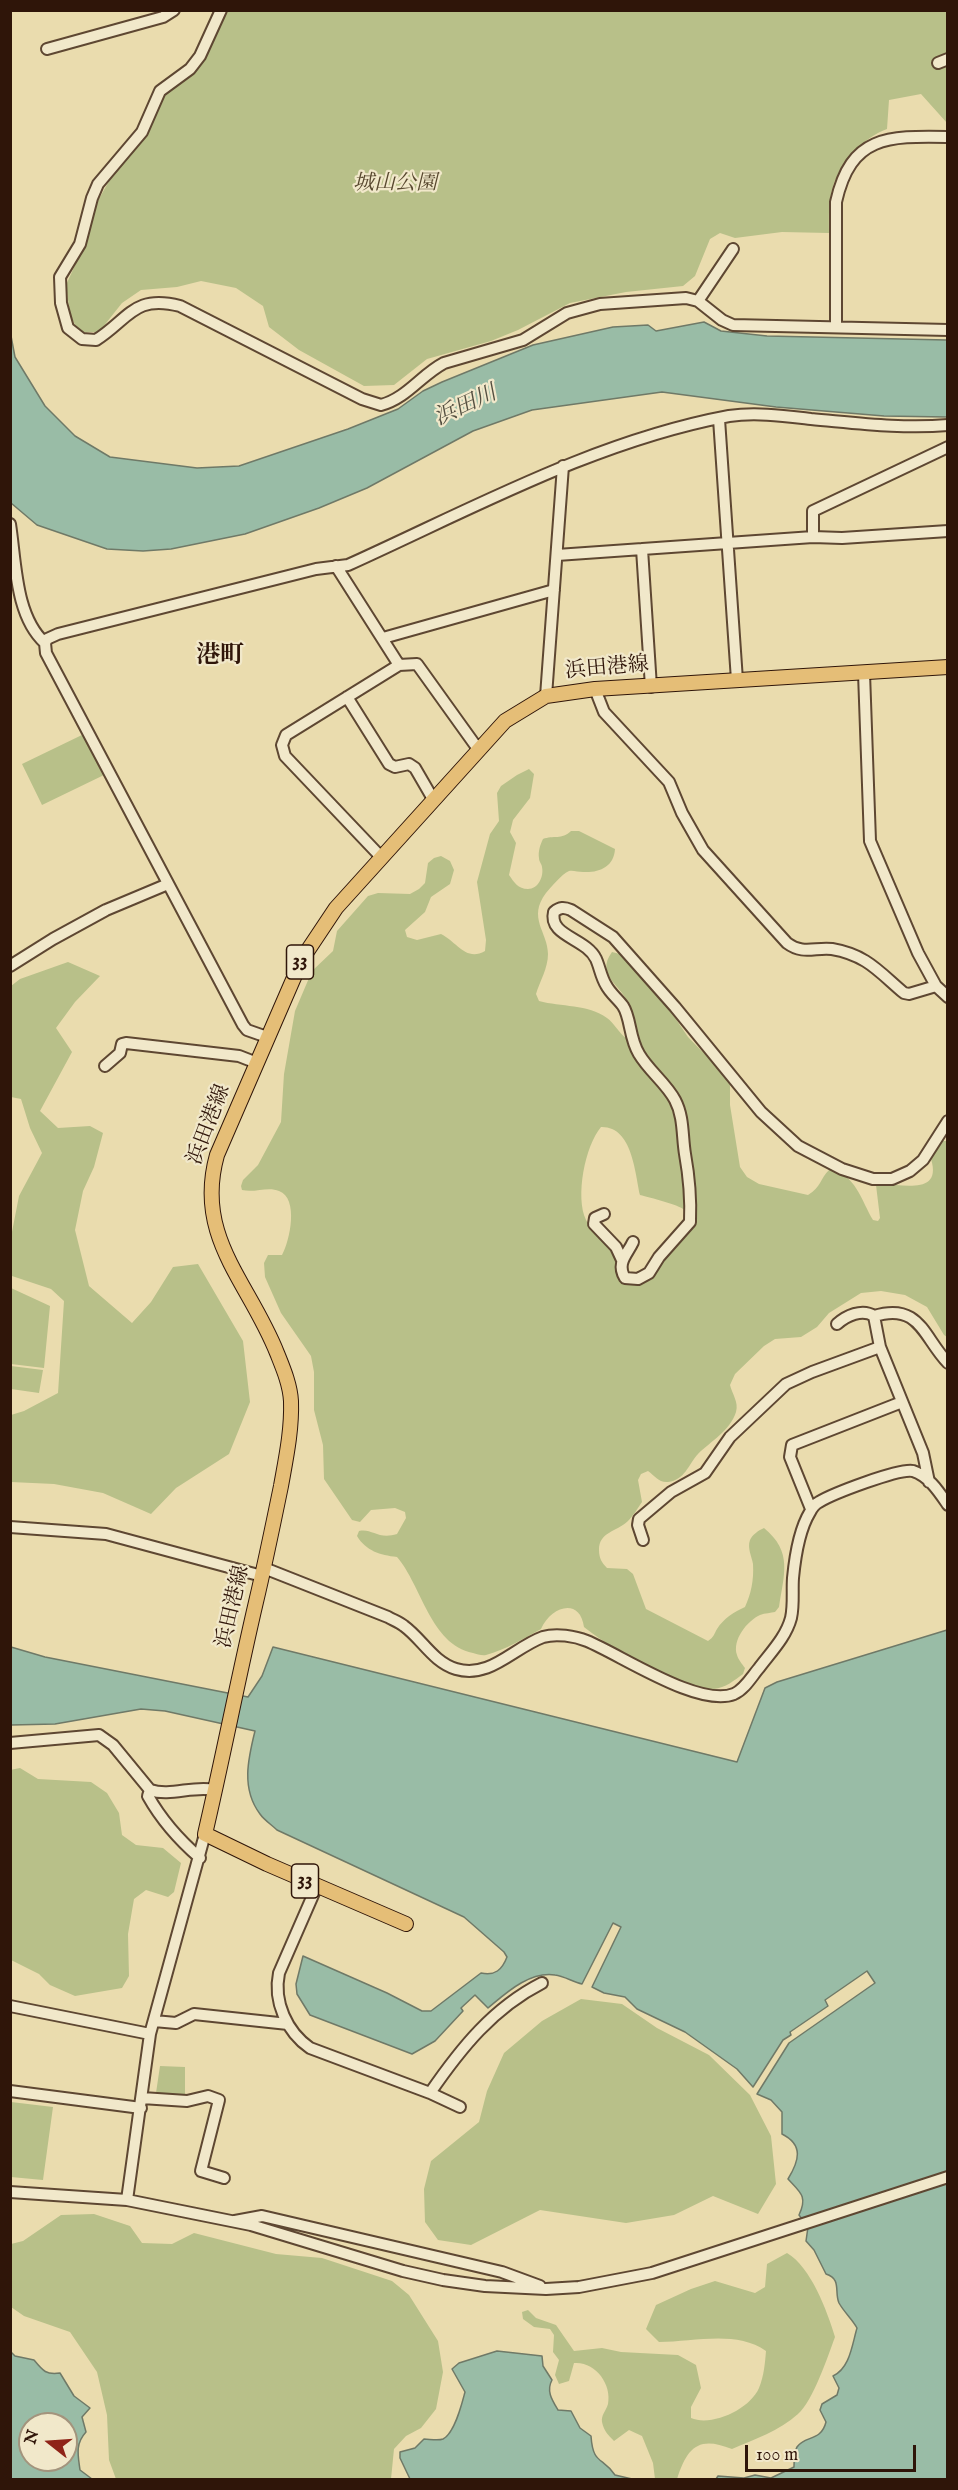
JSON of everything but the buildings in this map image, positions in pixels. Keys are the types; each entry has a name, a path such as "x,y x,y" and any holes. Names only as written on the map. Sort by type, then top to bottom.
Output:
{"main road":[{"name":"浜田港線","path":"205,1834 263,1572 291,1422 291,1397 285,1371 274,1344 223,1249 213,1221 212,1174 217,1155 267,1037 293,977 312,942 336,909 478,749 505,721 546,696 595,689 948,667"},
{"name":"33","path":"205,1834 406,1924"}],"street":[{"path":"47,49 163,17 174,10"},
{"path":"221,10 200,56 190,69 160,91 142,132 133,145 107,171 92,198 80,244 60,277 59,284 61,303 68,328 82,339 96,339 129,312 141,306 167,302 188,310 362,399 381,405 400,397 444,363 523,340 567,313 600,304 675,297 698,301 722,320 733,325 948,330"},
{"path":"836,327 836,202 839,186 850,165 866,148 882,140 898,137 948,137"},
{"path":"698,301 733,249"},
{"path":"45,643 50,637 58,634 121,617 348,565 563,466 688,425 750,414 882,426 924,427 948,424"},
{"path":"719,419 737,680"},
{"path":"813,537 813,512 948,447"},
{"path":"546,696 563,466"},
{"path":"10,524 23,604 36,635 45,643 46,653 51,663 243,1025 247,1030 267,1037"},
{"path":"557,555 813,537 842,538 948,531"},
{"path":"642,549 651,687"},
{"path":"336,566 399,665"},
{"path":"383,638 554,590"},
{"path":"381,857 283,752 282,745 286,735 399,665 419,665 478,749"},
{"path":"864,673 870,841 886,883 936,986 948,997"},
{"path":"595,689 604,712 669,782 682,813 703,850 787,943 804,951 831,949 869,962 904,993 909,994 936,986"},
{"path":"347,697 389,764 395,767 409,764 415,768 433,799"},
{"path":"10,966 106,910 168,884"},
{"path":"633,1242 622,1260 621,1268 625,1278 638,1279 649,1273 659,1257 690,1222 688,1166 684,1137 676,1102 638,1053 630,1038 623,1006 605,984 592,952 582,942 557,929 554,925 554,912 559,909 571,910 613,937 675,1007 760,1112 798,1146 842,1169 873,1179 892,1179 910,1171 923,1160 948,1121"},
{"path":"105,1066 120,1053 122,1044 126,1043 239,1056 257,1063"},
{"path":"604,1214 595,1218 594,1224 616,1247 622,1260"},
{"path":"837,1324 847,1316 859,1313 870,1313 874,1316 899,1313 915,1319 948,1364"},
{"path":"874,1316 880,1347 923,1453 929,1482"},
{"path":"643,1540 638,1525 639,1519 671,1492 705,1473 729,1437 786,1384 859,1353 880,1347"},
{"path":"811,1509 790,1457 792,1445 902,1402"},
{"path":"10,1527 106,1534 263,1572 388,1617 404,1626 437,1658 455,1669 479,1670 490,1667 543,1637 566,1636 587,1641 694,1692 714,1696 734,1694 746,1685 783,1636 791,1618 793,1576 802,1533 811,1509 817,1503 896,1472 913,1471 938,1490 948,1505"},
{"path":"10,1743 99,1735 113,1745 150,1790 159,1793 203,1787 215,1790"},
{"path":"150,1790 148,1796 162,1820 175,1836 200,1858"},
{"path":"127,2200 150,2034 205,1834"},
{"path":"317,1886 277,1982 279,2000 295,2036 310,2048 460,2107"},
{"path":"429,2093 488,2019 542,1983"},
{"path":"10,2006 150,2034"},
{"path":"154,2021 176,2023 194,2014 288,2024"},
{"path":"10,2091 141,2103 187,2101 208,2097 219,2100 201,2172 224,2178"},
{"path":"10,2192 127,2200 234,2221 403,2271 443,2280 485,2286 546,2289 579,2287 630,2278 948,2177"},
{"path":"234,2221 262,2216 502,2272 546,2289"}],"green space":[{"name":"城山公園","path":"226,11 947,11 947,123 921,94 889,100 887,129 862,144 837,177 830,197 829,233 782,232 735,238 720,233 710,239 695,276 683,286 626,292 570,303 491,341 427,359 394,385 364,386 299,350 269,327 263,306 236,288 201,281 177,287 141,290 122,303 99,332 82,332 75,325 70,314 66,285 81,252 95,206 109,181 144,135 165,93 201,61"},
{"path":"84,734 104,775 42,805 22,764"},
{"path":"529,769 534,774 530,798 513,820 510,832 516,843 509,875 515,883 525,889 535,887 540,882 542,866 539,853 543,839 579,831 615,849 612,860 605,868 589,872 569,871 554,884 541,902 538,917 547,946 548,959 536,994 539,1001 600,1013 610,1020 626,1038 633,1033 629,1007 606,967 612,952 624,955 634,970 661,997 688,1037 730,1080 730,1105 740,1167 747,1177 759,1184 808,1195 816,1189 829,1170 838,1172 857,1189 873,1220 878,1221 880,1218 876,1185 916,1186 924,1184 930,1179 933,1171 931,1159 943,1141 947,1141 947,1337 927,1307 905,1295 881,1291 861,1293 829,1313 817,1327 801,1337 775,1339 764,1346 735,1374 730,1385 737,1408 725,1430 698,1454 686,1471 674,1481 665,1482 648,1471 641,1474 638,1480 642,1502 628,1521 602,1539 599,1550 602,1562 607,1568 627,1569 633,1574 646,1609 708,1641 723,1622 733,1613 745,1607 753,1576 749,1546 751,1538 764,1528 773,1537 783,1555 784,1564 779,1607 775,1612 762,1614 755,1618 746,1626 739,1637 736,1649 738,1658 745,1668 743,1674 730,1683 714,1689 683,1683 646,1667 584,1627 577,1611 571,1608 558,1610 551,1615 541,1629 508,1647 486,1655 458,1647 446,1638 428,1612 406,1569 397,1557 374,1551 357,1536 359,1531 385,1536 397,1534 406,1518 405,1512 395,1508 371,1510 360,1522 352,1520 324,1479 323,1445 314,1410 314,1372 311,1356 281,1313 265,1277 264,1263 268,1255 282,1255 288,1240 291,1220 289,1202 279,1191 270,1189 247,1191 242,1190 241,1186 243,1180 258,1165 281,1122 284,1074 295,1011 312,971 333,951 337,931 368,896 378,893 410,894 425,883 428,863 441,856 450,861 454,870 450,884 431,897 425,912 405,930 407,937 417,940 441,934 467,953 478,954 485,951 486,940 477,882 490,834 499,821 497,793 501,786","holes":["601,1127 611,1129 626,1142 634,1163 640,1195 670,1203 685,1210 685,1232 660,1259 629,1283 618,1275 617,1255 586,1220 581,1198 583,1172 590,1146"]},
{"path":"68,962 100,976 75,1002 56,1028 72,1052 40,1111 58,1128 90,1126 103,1133 94,1167 83,1191 75,1230 89,1286 132,1323 151,1302 173,1267 198,1264 243,1341 250,1402 229,1454 176,1488 151,1514 103,1493 54,1484 11,1482 11,1415 24,1411 58,1393 64,1301 51,1289 12,1276 11,1273 11,1237 19,1196 42,1153 30,1128 21,1099 11,1097 11,986 20,979"},
{"path":"11,1288 50,1306 44,1368 11,1364"},
{"path":"11,1366 43,1370 39,1393 11,1389"},
{"path":"20,1768 38,1779 91,1782 107,1793 119,1813 122,1835 136,1845 163,1848 181,1863 174,1892 168,1897 146,1890 134,1899 128,1934 129,1976 122,1988 75,1996 50,1985 39,1974 11,1960 10,1770"},
{"path":"581,1999 622,2004 657,2028 709,2055 750,2095 771,2136 776,2184 758,2214 713,2196 674,2215 626,2223 540,2210 471,2245 438,2240 425,2222 424,2189 431,2161 479,2122 487,2091 504,2053 542,2021"},
{"path":"160,2066 185,2067 185,2095 156,2093"},
{"path":"11,2102 53,2107 43,2180 11,2177"},
{"path":"94,2214 130,2226 142,2243 172,2244 194,2233 276,2254 322,2258 392,2281 409,2295 438,2341 443,2372 436,2409 421,2428 406,2436 394,2449 391,2479 116,2479 109,2460 107,2415 97,2372 70,2332 24,2316 11,2307 11,2244 23,2241 61,2215"},
{"path":"787,2253 804,2268 811,2279 828,2315 835,2337 814,2389 804,2408 798,2414 766,2434 732,2449 710,2443 696,2447 685,2459 677,2479 655,2479 653,2463 642,2436 629,2430 614,2441 606,2433 602,2420 609,2396 605,2382 600,2375 589,2366 574,2363 569,2381 559,2384 555,2375 559,2360 553,2352 554,2335 550,2329 534,2327 523,2319 522,2312 528,2310 536,2318 556,2325 574,2351 602,2348 621,2352 678,2355 696,2365 701,2388 691,2407 691,2418 709,2420 719,2418 739,2409 754,2396 762,2379 766,2351 742,2341 728,2339 659,2342 646,2329 656,2305 715,2281 755,2293 765,2287 767,2264"}],"water":[{"name":"浜田川","path":"704,322 721,331 767,336 947,340 947,417 884,416 776,407 662,392 532,410 473,431 367,488 319,508 245,534 171,549 143,551 107,549 37,525 11,503 11,336 15,357 45,406 75,436 110,457 197,468 239,466 348,429 398,409 423,391 442,382 533,345 613,327 648,325 656,331"},
{"path":"947,1630 947,2479 716,2479 718,2476 744,2478 755,2475 771,2478 794,2467 795,2454 800,2443 817,2436 824,2428 826,2422 820,2410 822,2404 837,2395 839,2388 833,2376 843,2368 852,2349 857,2328 839,2303 836,2282 826,2274 814,2250 806,2241 808,2227 799,2215 803,2199 788,2179 797,2160 796,2148 789,2138 782,2134 782,2112 771,2100 757,2094 789,2043 875,1983 867,1971 825,2000 828,2006 790,2032 791,2035 783,2040 753,2087 737,2069 685,2032 637,2009 625,1997 604,1993 592,1987 621,1927 613,1923 582,1984 555,1975 536,1976 518,1985 488,2008 475,1995 461,2008 463,2011 435,2041 412,2054 310,2015 297,1994 296,1984 303,1956 422,2011 431,2011 481,1973 490,1974 497,1971 507,1957 464,1917 277,1830 260,1814 250,1794 248,1763 255,1731 165,1711 141,1709 55,1724 11,1725 11,1647 45,1657 248,1697 262,1676 273,1647 737,1762 765,1688 777,1682"},
{"path":"497,2351 542,2356 543,2366 552,2380 550,2395 558,2410 571,2411 580,2428 591,2436 596,2456 615,2475 632,2479 410,2479 400,2458 400,2452 415,2448 424,2439 443,2439 451,2431 457,2417 465,2392 452,2369 459,2363"},
{"path":"11,2352 15,2356 34,2360 48,2373 60,2373 74,2396 90,2408 82,2417 86,2432 80,2441 78,2455 80,2470 92,2479 11,2479"}],"district":[{"name":"港町","path":"220,657"}]}
